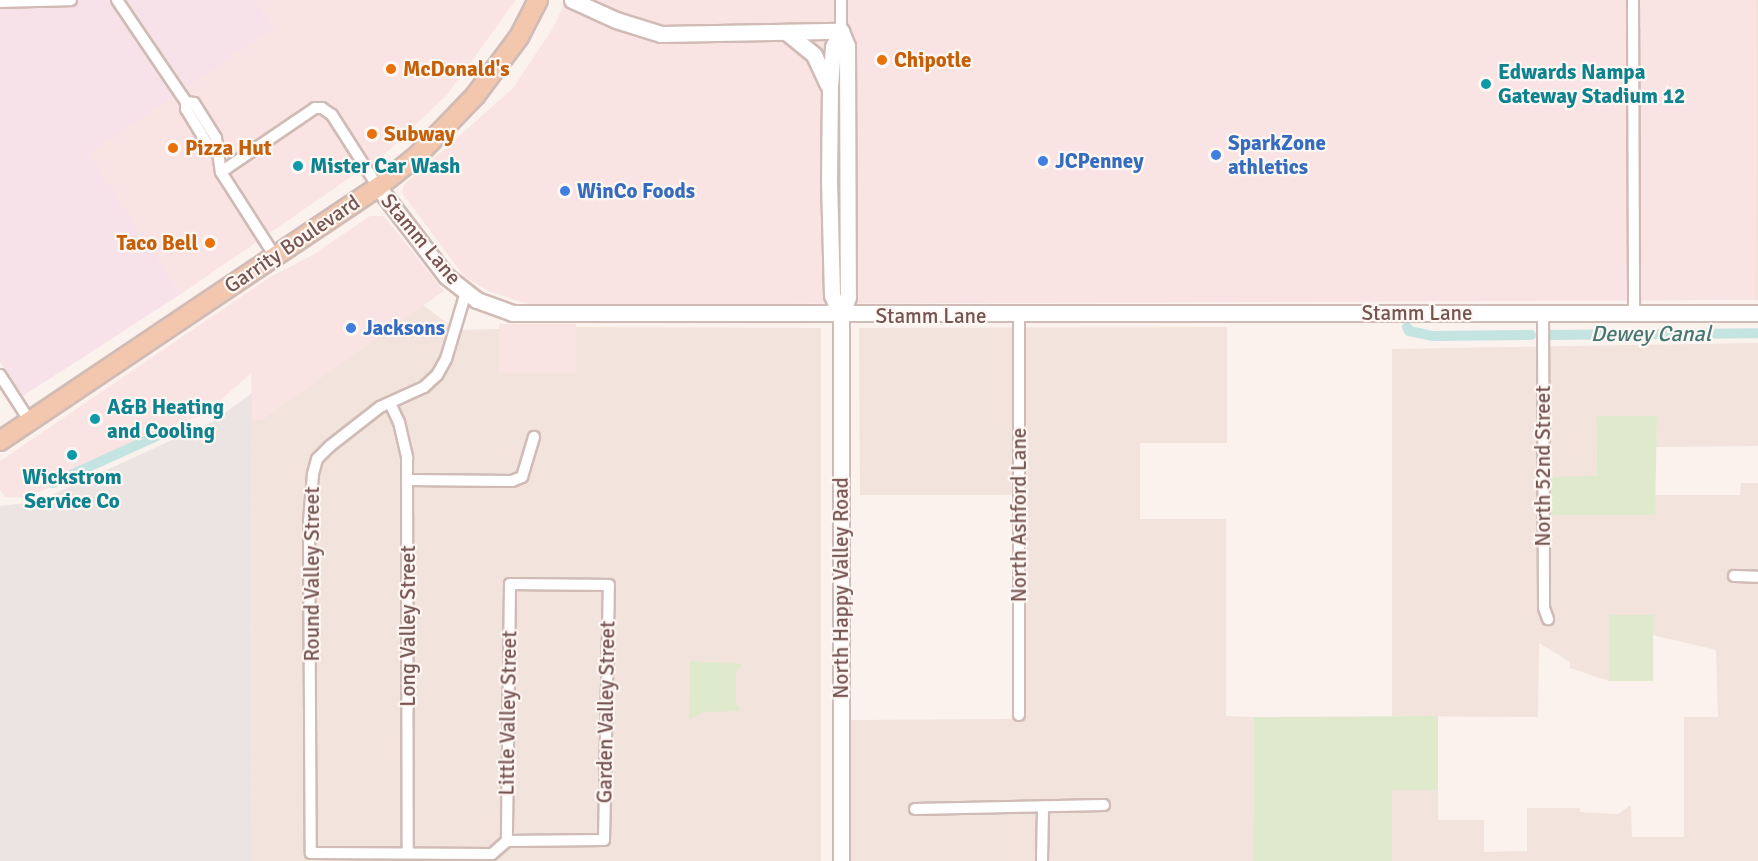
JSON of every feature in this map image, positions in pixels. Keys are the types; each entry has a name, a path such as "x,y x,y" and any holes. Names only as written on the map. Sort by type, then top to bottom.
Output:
{"main road":[{"name":"Garrity Boulevard","path":"0,441 378,187 448,128 519,37 538,0"},
{"path":"572,0 616,20 661,33 841,31"},
{"name":"North Happy Valley Road","path":"841,31 833,47 830,87 832,295 841,316"},
{"name":"North Happy Valley Road","path":"841,31 847,46 848,262 848,297 841,316 841,861"},
{"path":"786,32 814,55 830,87"},
{"name":"Stamm Lane","path":"378,187 446,276 466,292 512,313 841,316 1758,313"}],"street":[{"path":"0,2 71,0"},
{"path":"117,0 186,102 186,110 202,136 215,148 221,172 274,255"},
{"name":"North Happy Valley Road","path":"841,0 841,31"},
{"path":"1633,0 1634,314"},
{"name":"Stamm Lane","path":"221,172 315,108 322,108 332,115 378,187"},
{"name":"Round Valley Street","path":"362,856 311,853 309,522 313,474 317,459 330,446 390,403 424,387 437,375 446,359 466,292"},
{"name":"North 52nd Street","path":"1543,313 1544,608 1548,619"},
{"name":"North Ashford Lane","path":"1019,316 1019,715"},
{"path":"0,375 29,420"},
{"name":"Long Valley Street","path":"390,403 399,422 407,480 408,853"},
{"path":"407,480 513,481 522,477 534,437"},
{"path":"1734,576 1758,577"},
{"name":"Little Valley Street","path":"507,841 510,584 609,585"},
{"name":"Garden Valley Street","path":"507,841 604,840 609,585"},
{"path":"915,809 1104,805"},
{"path":"1042,861 1043,807"},
{"path":"362,856 408,853 491,858 507,841"}],"shaded area":[{"path":"0,0 253,0 276,27 88,154 181,294 23,396 0,362"},
{"path":"253,0 516,0 447,95 386,153 181,294 87,154 276,27"},
{"path":"566,0 1756,0 1755,300 530,305 488,291 464,276 402,193 404,185 513,88 553,28"},
{"path":"1756,0 1758,0 1758,300 1755,300"},
{"path":"370,216 384,216 444,291 261,420 252,420 251,373 204,415 173,425 52,481 53,486 25,498 5,497 0,490 0,461 270,277 311,256"},
{"path":"423,305 456,330 499,329 499,373 576,373 576,327 821,328 821,861 251,861 252,420 261,420"},
{"path":"499,324 576,324 576,373 499,373"},
{"path":"1227,327 1227,443 1140,443 1140,519 1226,519 1226,716 1254,717 1253,861 850,861 850,720 1012,719 1012,495 860,495 859,328"},
{"path":"1758,343 1758,446 1656,447 1657,416 1596,416 1597,476 1655,514 1655,495 1740,495 1741,483 1758,483 1758,861 1392,861 1392,790 1438,790 1438,820 1484,820 1484,852 1527,851 1527,808 1580,808 1580,812 1618,814 1631,805 1632,837 1684,837 1684,717 1718,717 1716,650 1653,635 1653,615 1610,615 1609,681 1570,668 1570,662 1539,643 1538,717 1392,716 1392,349"},
{"path":"252,393 251,861 0,861 0,506 36,502 214,421"}],"green space":[{"path":"1596,416 1657,416 1655,515 1545,515 1545,477 1597,476"},
{"path":"1609,615 1653,615 1653,681 1609,681"},
{"path":"690,661 742,664 736,672 736,704 741,711 705,712 689,719"},
{"path":"1438,716 1438,790 1392,790 1392,861 1253,861 1254,717"}],"waterway":[{"name":"Dewey Canal","path":"1407,327 1409,331 1433,336 1531,335"},
{"name":"Dewey Canal","path":"1544,335 1758,333"},
{"name":"Dewey Canal","path":"53,483 161,434"}],"place":[{"name":"Chipotle","path":"882,60"},
{"name":"McDonald's","path":"391,69"},
{"name":"Edwards Nampa Gateway Stadium 12","path":"1486,84"},
{"name":"Subway","path":"372,134"},
{"name":"Pizza Hut","path":"173,148"},
{"name":"SparkZone athletics","path":"1216,155"},
{"name":"JCPenney","path":"1043,161"},
{"name":"Mister Car Wash","path":"298,166"},
{"name":"WinCo Foods","path":"565,191"},
{"name":"Taco Bell","path":"210,243"},
{"name":"Jacksons","path":"351,328"},
{"name":"A&B Heating and Cooling","path":"95,419"},
{"name":"Wickstrom Service Co","path":"72,455"}]}
